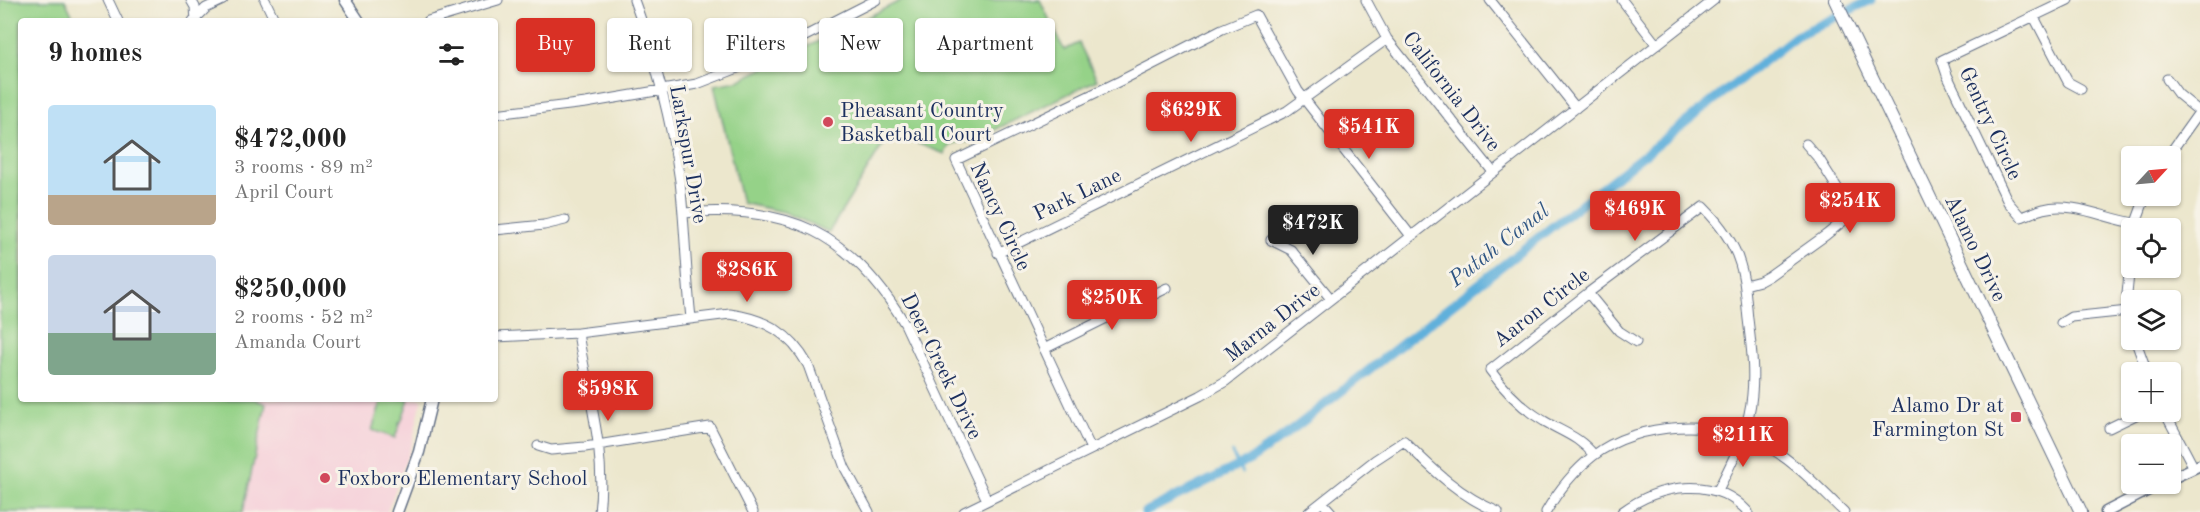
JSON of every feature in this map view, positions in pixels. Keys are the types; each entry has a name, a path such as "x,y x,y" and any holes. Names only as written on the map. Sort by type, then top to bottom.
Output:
{"main road":[{"name":"Alamo Drive","path":"1837,4 2081,512"}],"street":[{"path":"108,0 117,18"},
{"path":"191,0 195,7 195,18"},
{"path":"197,18 207,8 223,0"},
{"path":"265,0 274,18"},
{"path":"345,0 357,18"},
{"path":"438,18 498,0"},
{"name":"Larkspur Drive","path":"634,0 645,29 675,155 683,213 692,318"},
{"path":"498,114 586,104 697,84 727,74 876,0"},
{"name":"California Drive","path":"1366,0 1387,39 1493,172"},
{"path":"1490,0 1576,108"},
{"path":"1622,0 1656,44"},
{"name":"Marna Drive","path":"963,512 1200,396 1226,381 1714,0"},
{"name":"Gentry Circle","path":"2068,0 1942,60 2008,202 2020,217 2043,209 2058,208 2105,215 2121,221"},
{"name":"Nancy Circle","path":"1091,449 956,160 1222,29 1256,15 1286,72 1305,100"},
{"path":"2034,17 2068,82 2081,89"},
{"name":"Park Lane","path":"998,253 1256,127 1305,100 1387,39"},
{"path":"2167,79 2178,94 2200,112 2175,146"},
{"path":"1305,100 1411,237"},
{"path":"1745,285 1769,276 1853,213 1819,159 1806,144"},
{"name":"Aaron Circle","path":"1594,455 1584,443 1545,422 1512,398 1490,370 1588,293 1704,207 1728,239 1740,263 1745,285 1754,371 1749,414 1743,435 1718,490"},
{"name":"Deer Creek Drive","path":"683,213 742,211 789,220 828,239 854,258 878,283 904,324 987,500"},
{"path":"498,230 544,225 565,220"},
{"path":"1271,240 1291,250 1331,299"},
{"path":"1044,349 1167,288"},
{"path":"1588,293 1619,331 1636,342"},
{"path":"2061,323 2071,317 2121,312"},
{"path":"498,337 578,333 730,314 746,316 771,325 789,339 808,365 845,468 869,512"},
{"path":"578,333 599,446 602,492 599,512"},
{"path":"397,512 419,452 431,402"},
{"path":"2109,428 2121,422"},
{"path":"2171,422 2197,466 2181,474"},
{"path":"538,446 551,450 599,446 710,427 753,512"},
{"path":"1546,512 1573,474 1594,455 1616,443 1646,432 1669,428 1713,428 1743,435 1767,446 1804,472 1844,512"},
{"path":"1309,512 1375,460 1404,441 1431,469 1454,487 1498,512"},
{"path":"1622,512 1644,498 1670,489 1686,487 1718,490 1748,512"},
{"path":"2106,512 2141,494"},
{"path":"1322,502 1331,512"}],"shaded area":[{"name":"Foxboro Elementary School","path":"260,402 421,402 412,444 387,512 243,512 266,405"}],"green space":[{"path":"0,0 65,0 74,18 18,18 18,402 261,402 266,404 243,512 0,512"},
{"path":"902,0 1040,0 1049,18 915,18 915,72 1055,72 1055,31 1064,50 1079,43 1097,80 970,142 954,143 948,147 945,154 890,133 829,232 784,212 742,203 714,85 738,81 756,72 807,72 807,47 819,41 819,72 903,72 903,18 866,18"},
{"path":"381,402 408,402 401,422 398,422 400,423 395,438 372,430"}],"waterway":[{"name":"Putah Canal","path":"1145,512 1250,460 1283,437 1796,36 1871,0"},
{"name":"Putah Canal","path":"1232,453 1242,473"}],"place":[{"name":"Pheasant Country Basketball Court","path":"828,122"},
{"name":"Alamo Dr at Farmington St","path":"2016,417"},
{"name":"Foxboro Elementary School","path":"325,478"}]}
